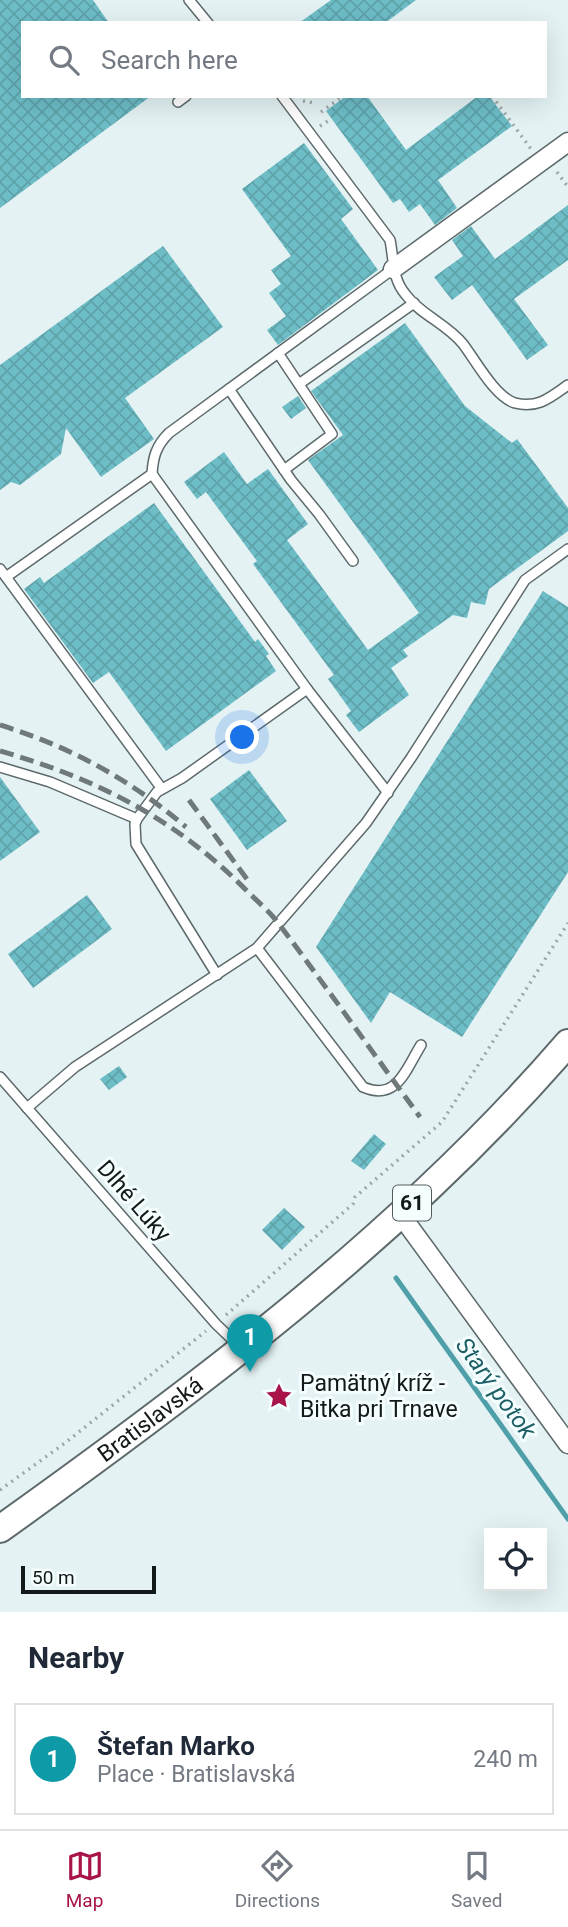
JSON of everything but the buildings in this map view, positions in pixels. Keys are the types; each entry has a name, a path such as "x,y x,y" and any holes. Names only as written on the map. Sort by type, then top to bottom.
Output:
{"main road":[{"name":"Bratislavská","path":"0,1529 242,1349 400,1214 486,1134 568,1043"}],"street":[{"path":"393,270 568,142"},
{"path":"400,1214 568,1444"}],"lane":[{"path":"189,0 206,21"},
{"path":"284,98 390,240 393,270 406,295 460,341 500,394 512,402 541,404 568,385"},
{"path":"388,793 307,689 152,474 153,456 160,442 393,270"},
{"path":"299,384 414,303"},
{"path":"278,353 332,434 284,470"},
{"path":"229,389 284,470 353,561"},
{"path":"152,474 3,573 162,789"},
{"path":"27,1108 75,1067 257,948 366,823 388,793 525,580 566,553"},
{"path":"217,975 136,844 135,824 143,809 162,789 182,778 307,689"},
{"path":"0,767 50,782 137,819"},
{"path":"257,948 363,1087 375,1093 397,1085 421,1045"},
{"name":"Dlhé Lúky","path":"0,1077 216,1324 242,1349"}],"path":[{"path":"321,112 340,98"},
{"path":"493,98 534,154"},
{"path":"297,100 315,103"},
{"path":"318,127 328,121"},
{"path":"0,1490 65,1443 216,1324 442,1122 568,923"}],"waterway":[{"name":"Starý potok","path":"396,1278 568,1519"}],"railway":[{"path":"0,725 50,743 98,766 143,794 186,827"},
{"path":"0,751 69,774 132,804 191,842 219,865 279,924 420,1117"},
{"path":"189,800 249,882"}],"place":[{"name":"Štefan Marko","path":"250,1372"},
{"name":"Pamätný kríž - Bitka pri Trnave","path":"279,1396"}]}
